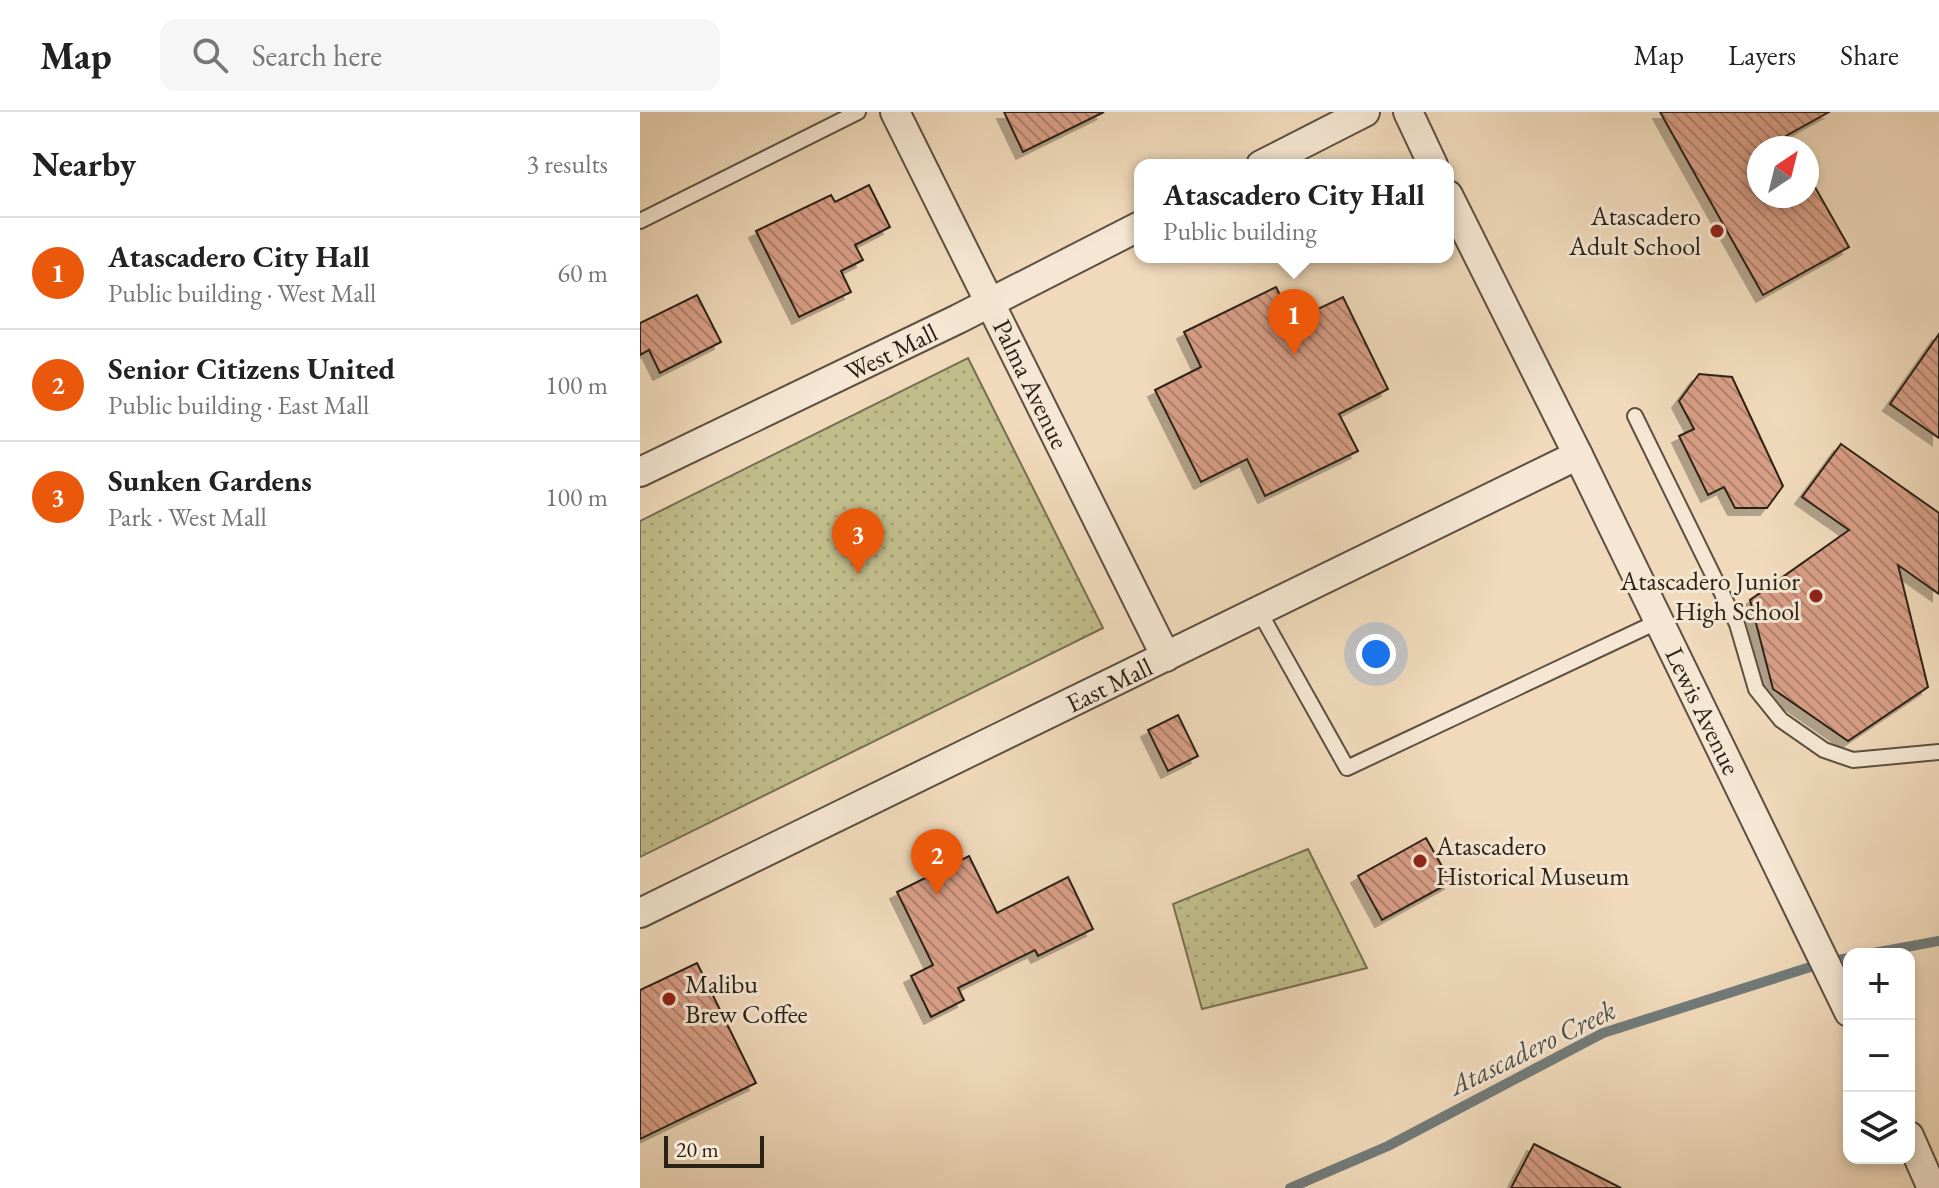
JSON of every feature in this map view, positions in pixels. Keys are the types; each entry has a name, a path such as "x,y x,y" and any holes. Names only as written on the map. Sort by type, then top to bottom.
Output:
{"street":[{"name":"Palma Avenue","path":"895,112 1166,657"},
{"path":"1273,159 1365,112"},
{"path":"1408,112 1430,159"},
{"name":"Lewis Avenue","path":"1454,207 1843,999"},
{"name":"West Mall","path":"640,472 1134,229"},
{"name":"East Mall","path":"640,913 1578,455"},
{"path":"1923,1148 1932,1188"}],"lane":[{"path":"640,221 858,112"},
{"path":"1635,416 1737,624 1756,689 1781,720 1824,750 1853,760 1939,752"},
{"path":"1259,611 1347,768 1659,621"}],"shaded area":[{"path":"968,358 1103,628 640,857 640,521"},
{"path":"1308,849 1367,968 1202,1009 1173,904"}],"building":[{"path":"1004,112 1104,112 1023,152"},
{"path":"1660,112 1829,112 1786,136 1747,136 1747,208 1819,208 1819,194 1849,247 1763,295"},
{"path":"869,185 890,227 855,245 863,260 841,271 851,292 799,317 756,231 831,195 835,202"},
{"path":"1276,287 1293,321 1343,297 1388,389 1339,414 1358,451 1265,496 1247,459 1201,482 1155,390 1201,367 1184,332"},
{"path":"697,295 721,342 660,373 649,350 640,355 640,323"},
{"path":"1939,334 1939,438 1890,404"},
{"path":"1699,374 1732,377 1783,486 1767,508 1735,508 1724,487 1708,495 1679,436 1694,429 1679,401"},
{"path":"1841,444 1939,513 1939,594 1898,565 1928,687 1848,741 1773,689 1750,600 1849,530 1802,497"},
{"path":"1178,715 1198,756 1168,771 1148,730"},
{"path":"1426,838 1451,882 1382,920 1358,876"},
{"path":"969,856 997,913 1068,877 1093,929 1038,956 1035,950 958,988 964,1000 931,1017 911,976 933,965 897,892"},
{"path":"697,963 756,1083 640,1139 640,990"},
{"path":"1534,1144 1621,1188 1511,1188"}],"waterway":[{"name":"Atascadero Creek","path":"1901,948 1939,941"},
{"name":"Atascadero Creek","path":"1290,1188 1388,1146 1603,1033 1843,959"}],"place":[{"name":"Atascadero Adult School","path":"1717,231"},
{"name":"Atascadero City Hall","path":"1294,355"},
{"name":"Sunken Gardens","path":"858,574"},
{"name":"Atascadero Junior High School","path":"1816,596"},
{"name":"Atascadero Historical Museum","path":"1420,861"},
{"name":"Senior Citizens United","path":"937,895"},
{"name":"Malibu Brew Coffee","path":"669,999"}]}
